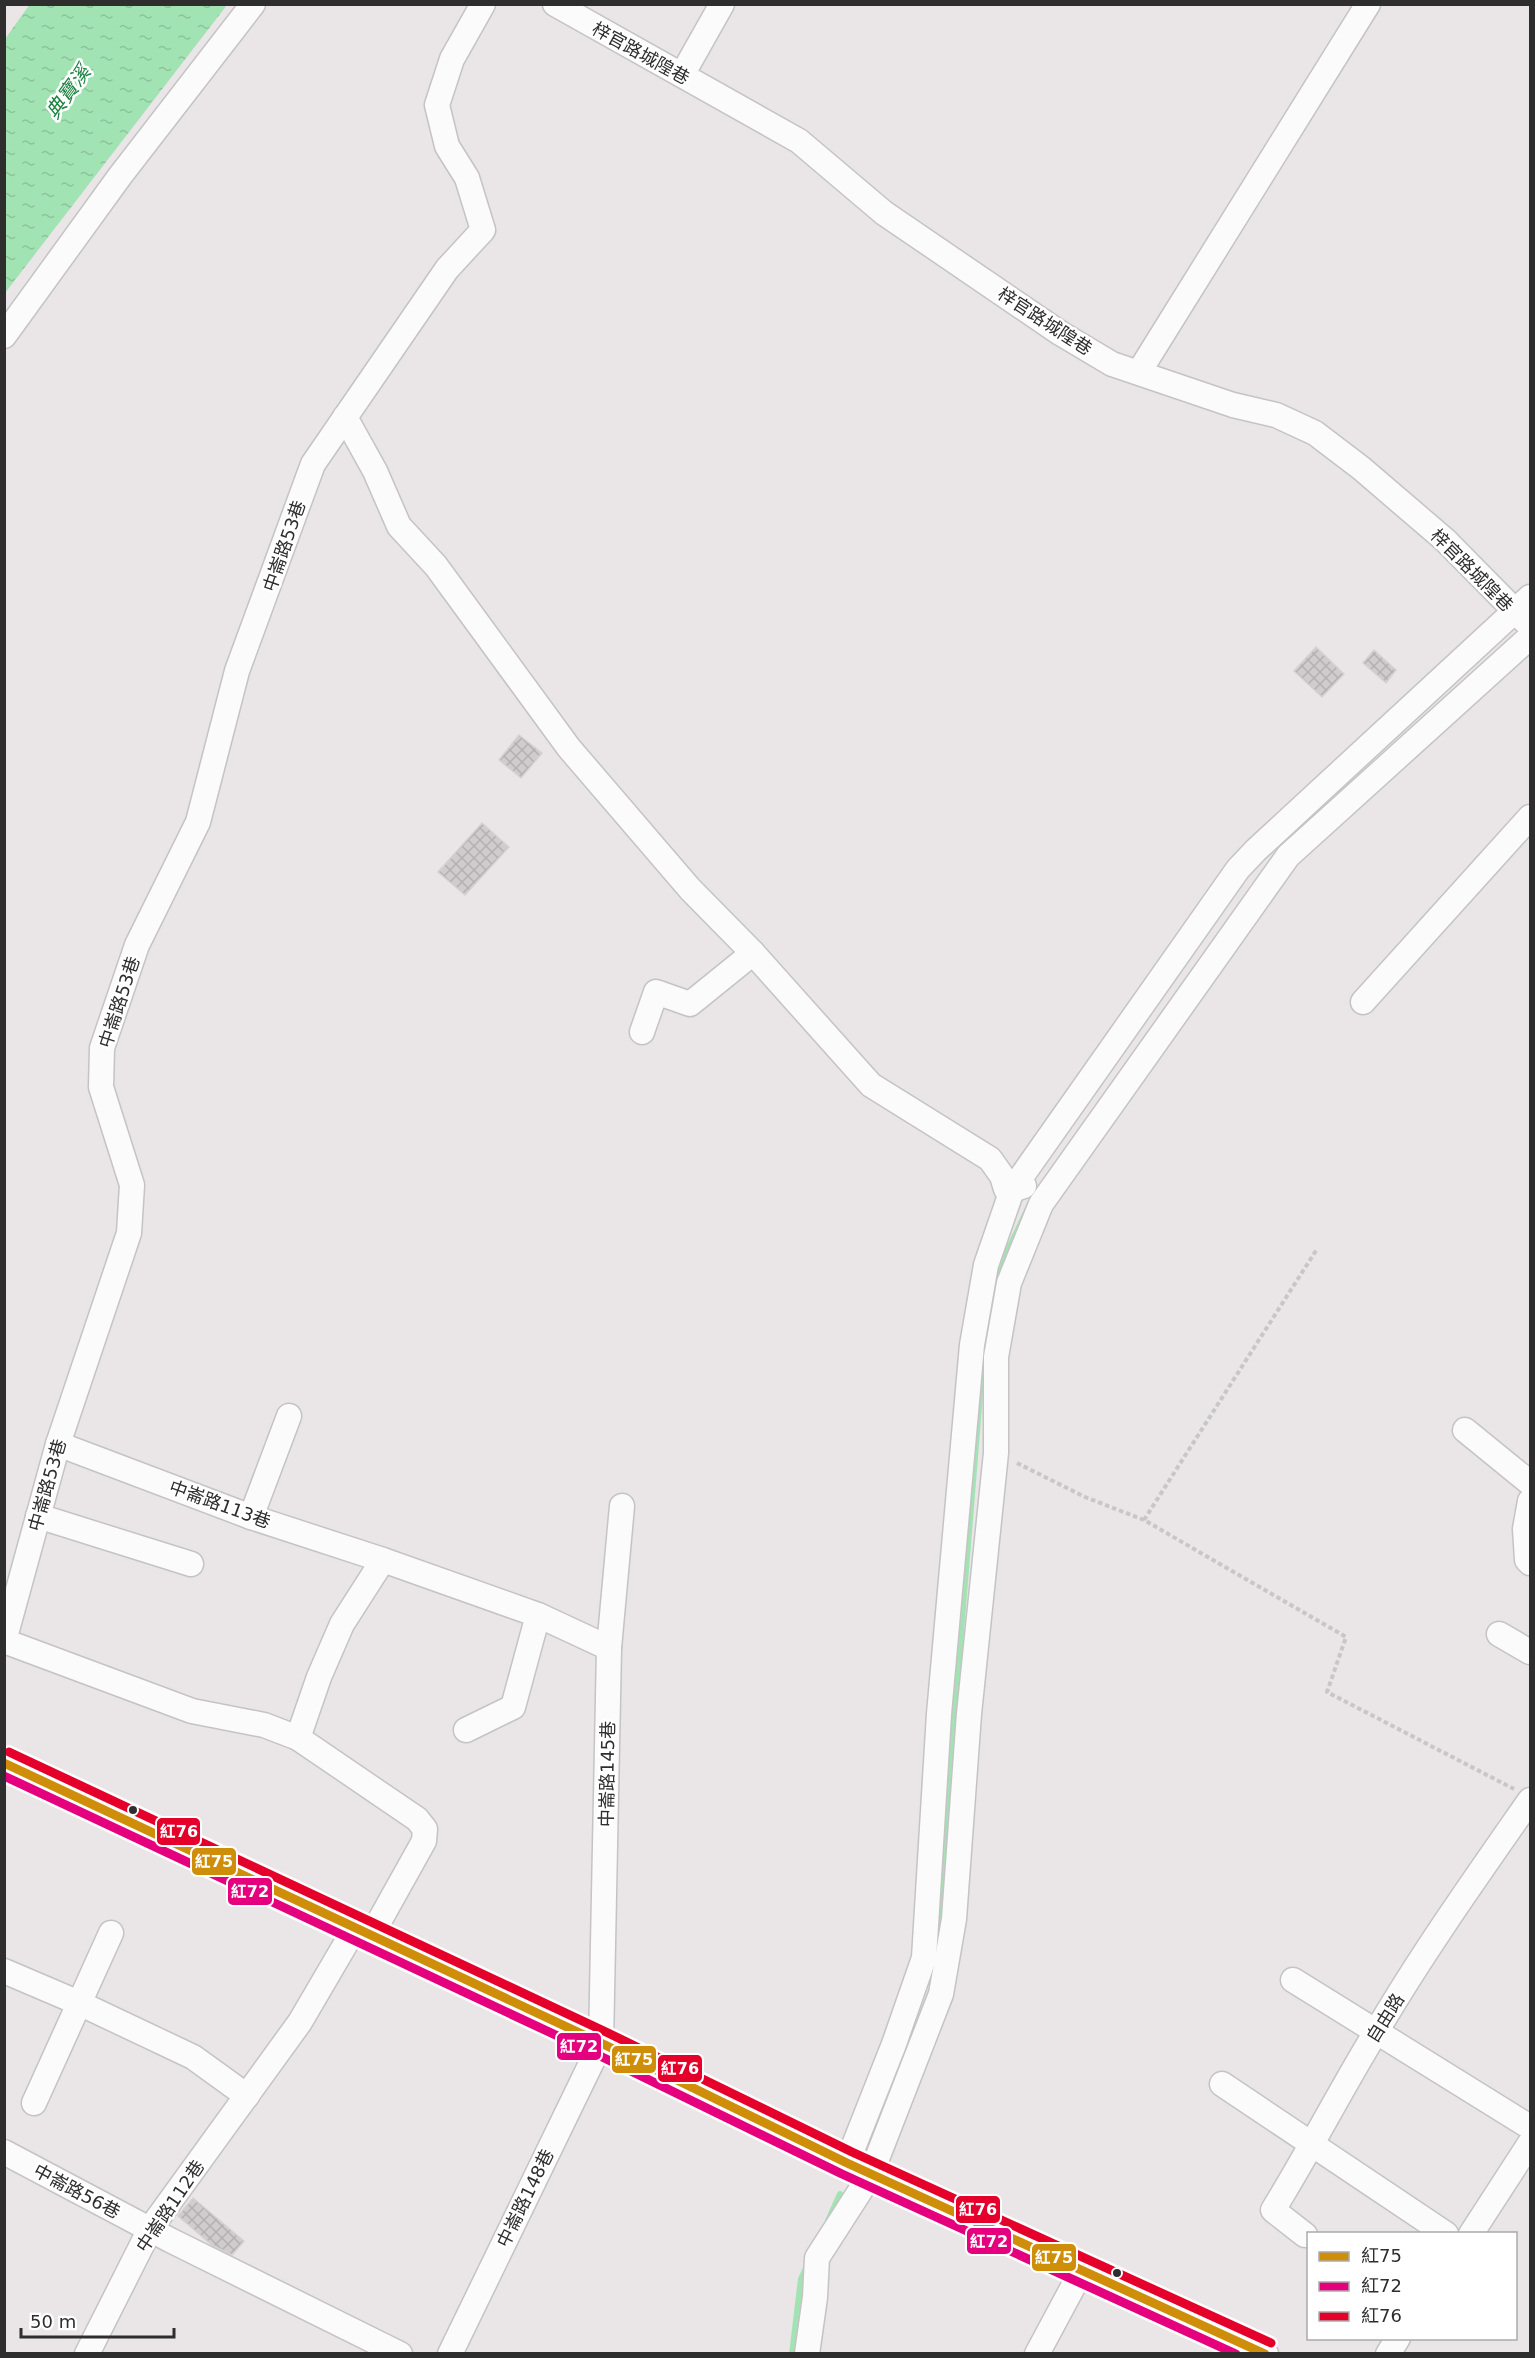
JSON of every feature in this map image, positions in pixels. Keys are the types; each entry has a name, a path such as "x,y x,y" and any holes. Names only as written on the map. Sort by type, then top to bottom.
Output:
{"street":[{"path":"4,336 120,176 253,4"},
{"path":"483,4 452,59 437,105 447,146 467,178 483,230 447,269 345,417 375,471 399,526 436,566 569,748 690,889 753,953 871,1084 990,1159 1002,1176 1006,1189 1029,1194"},
{"name":"梓官路城隍巷","path":"555,4 799,141 884,213 1060,333 1112,364 1233,405 1276,415 1315,433 1361,468 1525,611"},
{"path":"682,75 722,4"},
{"path":"1138,372 1368,4"},
{"name":"中崙路53巷","path":"4,1641 58,1444 129,1233 132,1185 101,1087 102,1048 137,945 198,822 237,671 273,578 312,464 345,417"},
{"path":"847,2163 894,2044 924,1958 954,1714 996,1453 996,1357 1009,1283 1029,1194 1251,879 1256,850 1525,611"},
{"path":"807,2354 815,2297 817,2258 871,2174 941,1994 954,1919 954,1714 972,1345 986,1265 1029,1194 1251,879 1288,856 1530,638"},
{"path":"1363,1002 1530,817"},
{"path":"642,1032 656,993 690,1004 753,953"},
{"path":"251,1517 289,1416"},
{"path":"1465,1430 1530,1483"},
{"name":"中崙路113巷","path":"58,1444 251,1517 383,1560 538,1616 609,1648"},
{"path":"1530,1501 1525,1529 1527,1560 1530,1563"},
{"name":"中崙路145巷","path":"601,2043 609,1648 622,1506"},
{"path":"38,1516 191,1564"},
{"path":"298,1738 319,1677 342,1624 383,1560"},
{"path":"466,1730 513,1707 538,1616"},
{"path":"1499,1635 1530,1652"},
{"path":"4,1641 192,1711 264,1725 298,1738 417,1819 425,1829 424,1841 363,1932"},
{"path":"4,1763 601,2043 847,2163 1266,2354"},
{"name":"自由路","path":"1305,2235 1273,2210 1313,2146 1376,2031 1467,1892 1525,1796"},
{"name":"中崙路112巷","path":"87,2354 150,2229 363,1932"},
{"path":"34,2103 111,1933"},
{"path":"4,1971 79,2003 193,2057 247,2096"},
{"path":"1293,1980 1530,2127"},
{"name":"中崙路148巷","path":"450,2354 601,2043"},
{"path":"1222,2085 1443,2232"},
{"path":"1472,2232 1530,2143"},
{"name":"中崙路56巷","path":"4,2152 150,2229"},
{"path":"150,2229 400,2354"},
{"path":"1037,2354 1082,2270"},
{"path":"1388,2354 1397,2340"}],"path":[{"path":"1144,1520 1317,1248"},
{"path":"996,1453 1085,1497 1144,1520 1346,1637 1327,1692 1525,1796"}],"water":[{"name":"典寶溪","path":"30,4 227,5 5,293 5,39"}],"building":[{"path":"1316,647 1344,674 1322,697 1294,671"},
{"path":"1374,650 1396,670 1386,683 1363,663"},
{"path":"519,735 542,753 521,778 499,760"},
{"path":"482,823 509,847 465,895 438,872"},
{"path":"193,2198 244,2241 232,2255 212,2245 178,2216"}],"waterway":[{"path":"995,1277 1032,1200"},
{"path":"937,1934 987,1325"},
{"path":"828,2221 840,2194"},
{"path":"792,2354 801,2279 807,2266"}],"transit line":[{"name":"紅76","path":"9,1752 606,2032 852,2152 1271,2343"},
{"name":"紅75","path":"4,1763 601,2043 847,2163 1265,2354"},
{"name":"紅72","path":"4,1776 596,2054 842,2174 1236,2354"}]}
